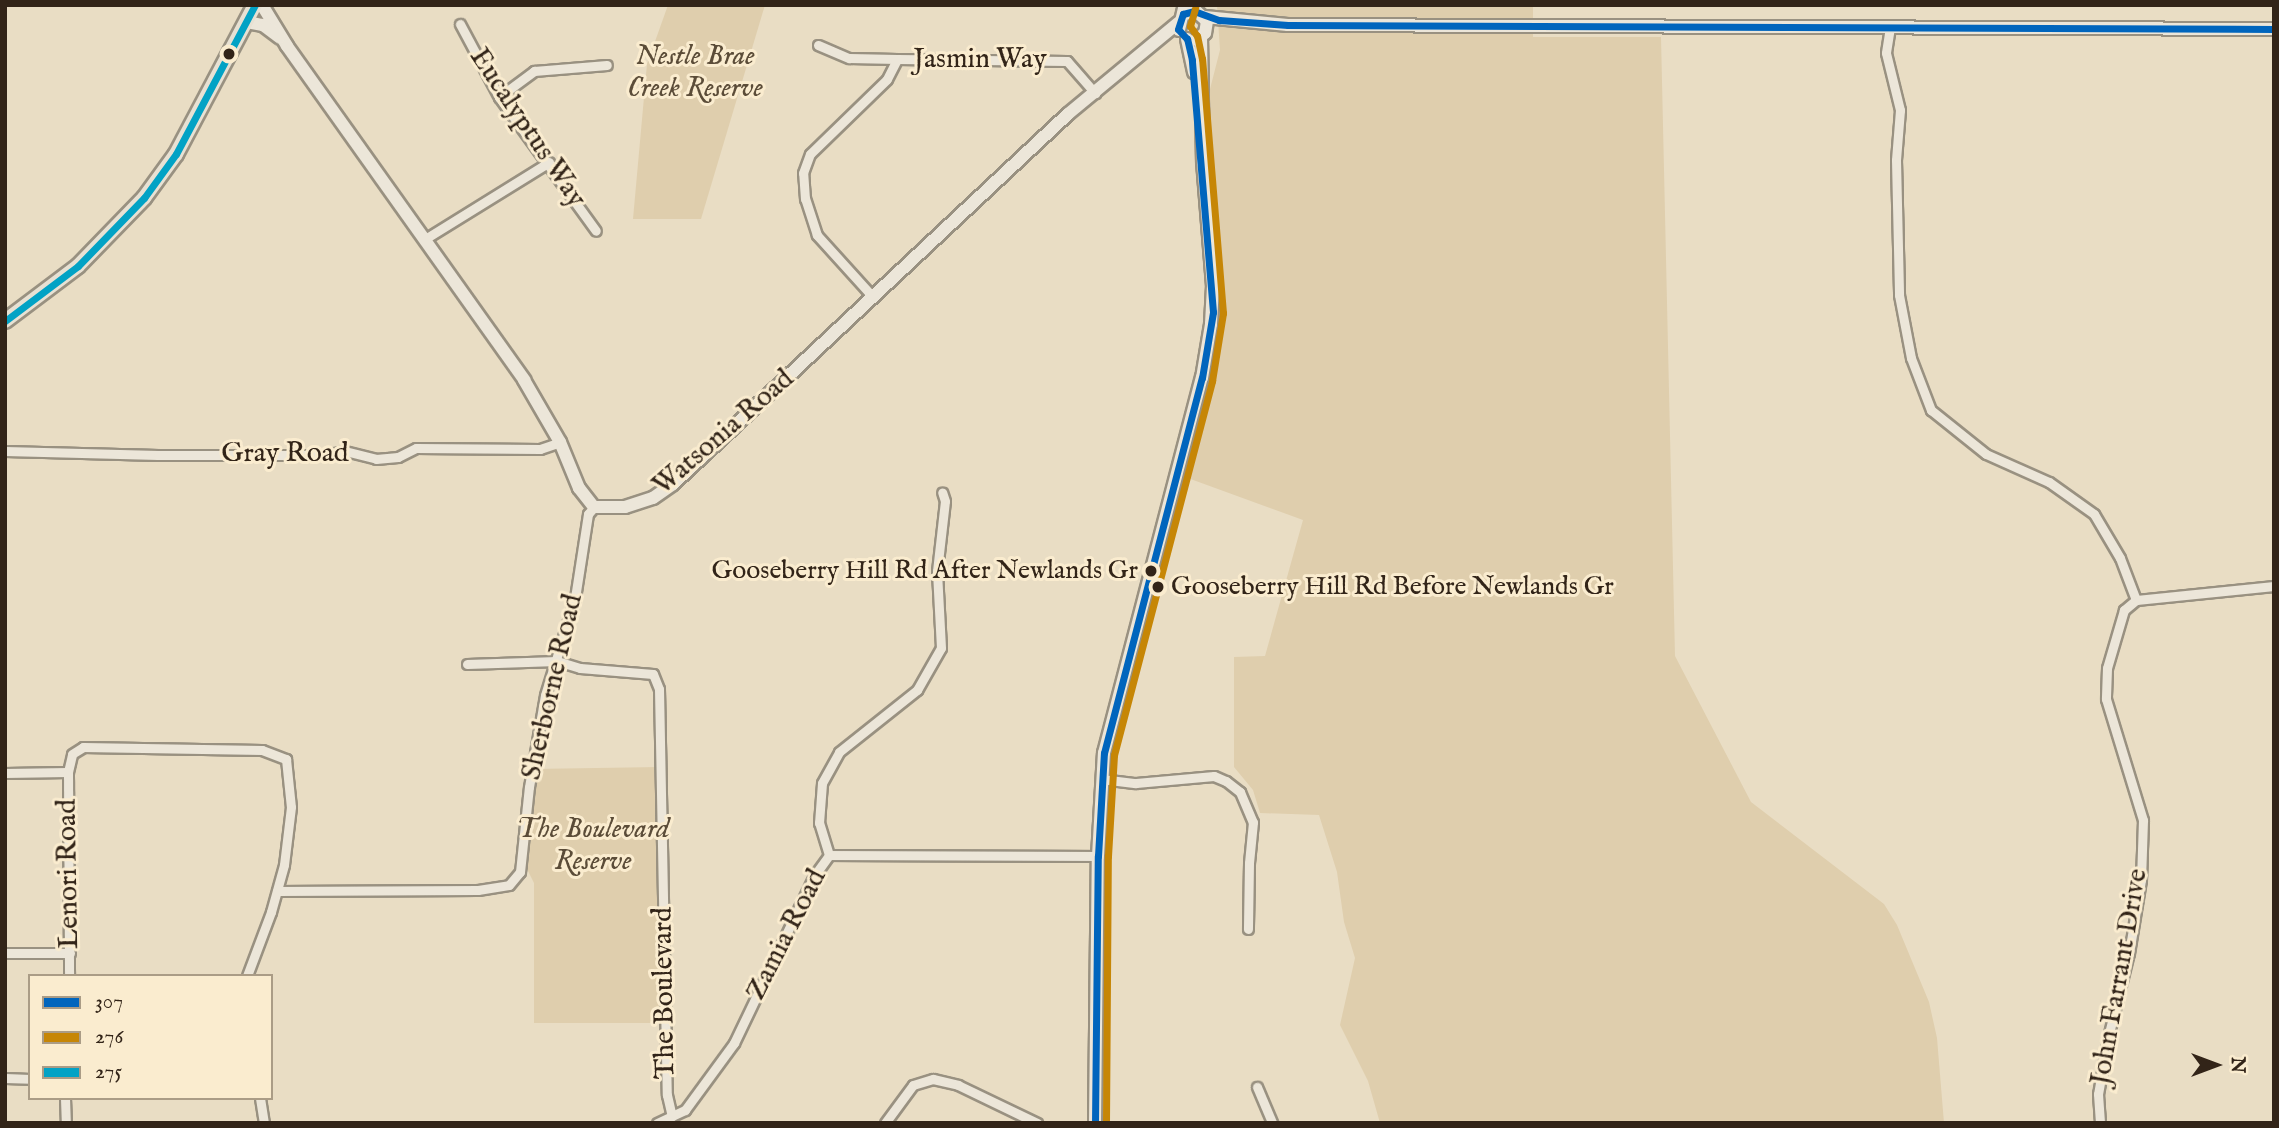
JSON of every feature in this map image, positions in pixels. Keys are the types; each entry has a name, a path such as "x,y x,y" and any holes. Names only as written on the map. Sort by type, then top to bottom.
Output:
{"main road":[{"path":"5,321 78,266 144,198 176,154 255,5"}],"street":[{"path":"262,5 287,46 524,380 560,442 579,488 594,507"},
{"path":"1095,1123 1101,779 1109,733 1208,352 1213,299 1203,163 1203,36 1207,25 1200,12"},
{"path":"1203,163 1196,123 1192,60 1182,14 1200,12 1287,25 2274,29"},
{"name":"Watsonia Road","path":"594,507 625,507 653,498 673,484 1068,114 1157,40 1182,14"},
{"path":"247,22 263,25 287,46"},
{"name":"Eucalyptus Way","path":"460,24 499,97 549,162 596,231"},
{"path":"1157,40 1186,39 1228,28 1266,29 1287,25"},
{"path":"1890,27 1886,52 1900,110 1896,160 1899,295 1911,358 1931,410 1986,454 2049,482 2094,514 2120,558 2136,600 2274,586"},
{"path":"818,46 849,58 897,59"},
{"name":"Jasmin Way","path":"873,298 817,234 804,199 803,173 810,154 887,79 897,59 1067,61 1095,93"},
{"path":"499,97 534,71 607,65"},
{"path":"425,239 549,162"},
{"name":"Gray Road","path":"5,451 323,454 345,451 376,459 398,457 412,448 540,449 560,442"},
{"path":"829,855 819,823 822,783 839,752 918,690 941,648 937,571 946,501 942,492"},
{"name":"Sherborne Road","path":"277,891 478,890 509,885 520,872 529,788 542,707 575,598 587,514 594,507"},
{"name":"John Farrant Drive","path":"2100,1123 2098,1094 2109,1032 2129,953 2141,880 2143,820 2106,699 2107,668 2124,610 2136,600"},
{"path":"467,664 557,661"},
{"name":"The Boulevard","path":"557,661 580,668 653,674 659,689 667,1095 673,1116"},
{"path":"5,773 68,772 72,754 83,747 262,750 286,759 291,807 277,891 248,974"},
{"name":"Lenori Road","path":"68,772 69,974"},
{"path":"1101,779 1136,783 1214,776 1240,792 1253,822 1248,929"},
{"name":"Zamia Road","path":"657,1123 685,1110 734,1042 814,876 829,855 1098,856"},
{"path":"5,953 70,953"},
{"path":"5,1078 28,1079"},
{"path":"885,1123 913,1085 933,1079 958,1085 1037,1123"},
{"path":"1257,1087 1272,1123"},
{"path":"65,1100 66,1123"},
{"path":"260,1100 264,1123"}],"green space":[{"name":"Nestle Brae Creek Reserve","path":"668,5 765,5 701,219 633,219 647,64"},
{"path":"1217,5 1533,5 1533,37 1661,37 1675,656 1751,802 1884,904 1897,925 1929,1002 1937,1038 1944,1123 1380,1123 1368,1081 1340,1025 1355,958 1344,922 1337,872 1319,815 1260,813 1253,790 1234,767 1234,657 1265,656 1303,520 1185,477 1222,323 1209,93 1220,50"},
{"name":"The Boulevard Reserve","path":"660,767 666,1023 534,1023 534,883 522,859 532,769"}],"transit line":[{"name":"275","path":"5,321 78,266 144,198 176,154 255,5"},
{"name":"276","path":"1106,1123 1108,856 1114,755 1212,381 1223,313 1202,59 1197,36 1190,26 1195,8"},
{"name":"307","path":"1095,1123 1098,856 1104,753 1202,378 1213,312 1192,60 1187,39 1178,29 1183,14 1194,11 1219,20 1288,25 2274,29"}],"place":[{"name":"Gooseberry Hill Rd After Newlands Gr","path":"1151,571"},
{"name":"Gooseberry Hill Rd Before Newlands Gr","path":"1158,587"}]}
